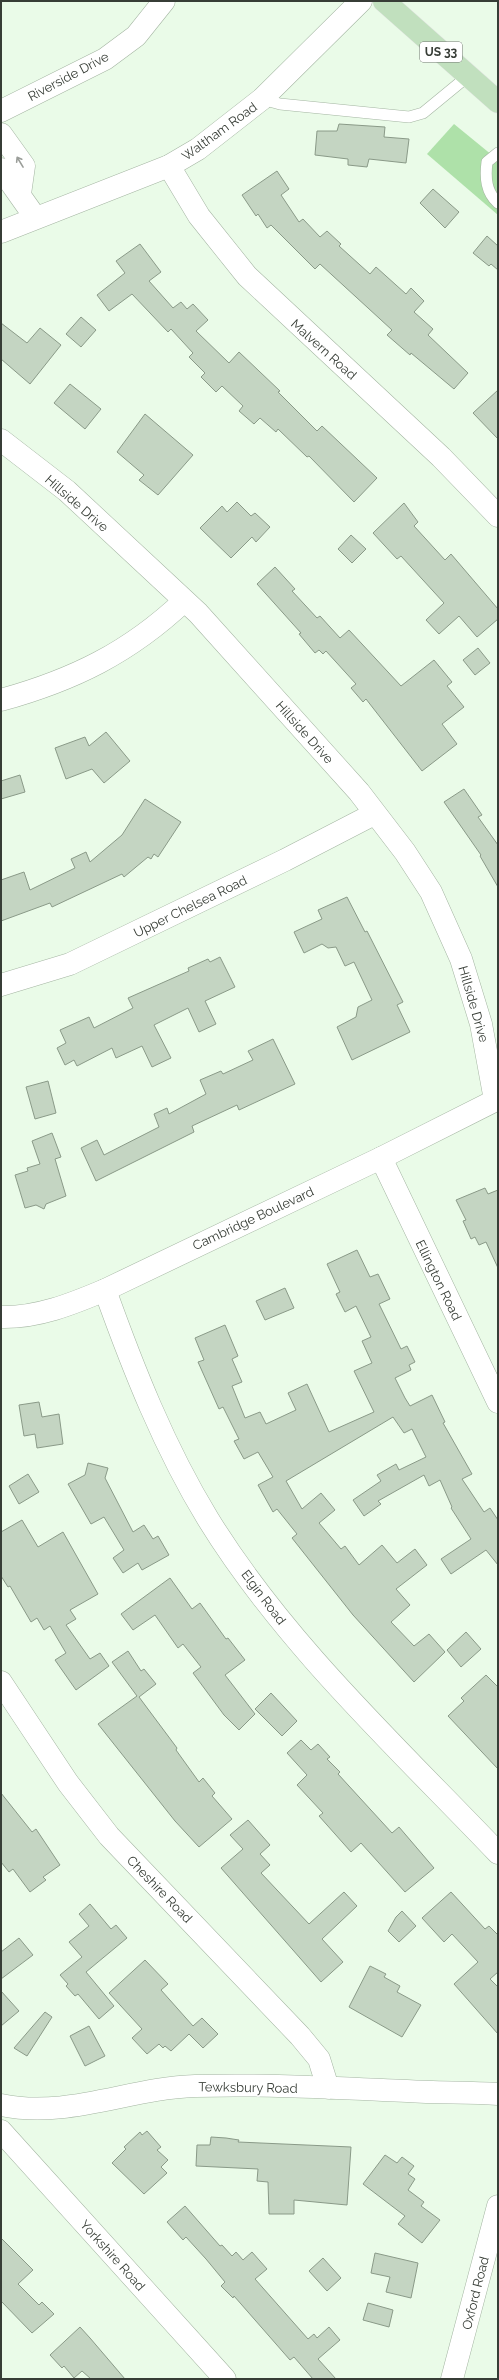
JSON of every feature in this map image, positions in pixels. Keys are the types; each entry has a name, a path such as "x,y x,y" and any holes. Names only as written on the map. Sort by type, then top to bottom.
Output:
{"main road":[{"name":"US 33","path":"384,1 498,102"}],"street":[{"name":"Riverside Drive","path":"1,111 105,59 136,36 164,1"},
{"name":"Waltham Road","path":"1,232 35,217 169,166 198,149 262,99 361,1"},
{"path":"1,134 24,166 11,194"},
{"name":"Malvern Road","path":"169,166 199,216 247,276 441,457 498,516"},
{"path":"1,169 11,194 35,217"},
{"name":"Hillside Drive","path":"1,440 67,491 184,601 359,792 374,814 405,852 431,892 461,959 481,1024 497,1100"},
{"path":"1,700 68,678 100,663 144,635 184,601"},
{"name":"Upper Chelsea Road","path":"1,985 70,964 278,863 374,814"},
{"name":"Cambridge Boulevard","path":"1,1317 37,1313 73,1304 105,1290 381,1158 497,1100"},
{"name":"Ellington Road","path":"381,1158 498,1402"},
{"name":"Elgin Road","path":"105,1290 130,1359 160,1428 208,1518 243,1569 303,1648 498,1853"},
{"name":"Cheshire Road","path":"1,1682 68,1783 109,1836 300,2036 319,2059 328,2088"},
{"name":"Tewksbury Road","path":"1,2105 15,2108 64,2108 105,2102 156,2089 195,2086 328,2088 498,2094"},
{"name":"Yorkshire Road","path":"1,2131 225,2379"},
{"name":"Oxford Road","path":"452,2379 498,2206"}],"lane":[{"path":"262,99 280,104 409,117 423,113 468,76"},
{"path":"498,153 487,162 485,174 488,191 498,203"}],"green space":[{"path":"454,124 498,160 498,215 427,154"}],"building":[{"path":"339,124 385,127 384,137 409,139 406,163 369,159 367,167 348,165 348,159 315,155 317,131 337,131"},
{"path":"277,171 289,189 281,195 299,222 303,219 320,237 327,231 341,244 339,246 370,274 376,267 406,294 411,288 424,301 414,312 433,329 428,335 468,373 454,389 387,335 392,330 320,264 315,269 271,225 267,228 258,214 256,216 242,195"},
{"path":"433,189 459,212 445,228 420,203"},
{"path":"487,236 498,246 498,270 491,264 489,266 473,253"},
{"path":"140,244 161,272 149,281 173,308 181,302 187,309 193,304 208,320 196,331 229,363 239,352 280,391 278,392 317,431 322,426 377,478 354,502 309,456 307,457 278,429 276,432 260,418 254,424 239,411 243,406 222,386 216,392 201,377 205,373 189,357 193,353 171,329 168,332 132,294 109,311 97,295 125,273 116,261"},
{"path":"81,317 96,330 81,347 66,334"},
{"path":"1,323 27,343 40,328 61,345 30,384 1,359"},
{"path":"70,384 101,409 85,429 54,403"},
{"path":"498,390 498,439 473,413"},
{"path":"145,414 193,455 158,495 139,480 144,475 117,452"},
{"path":"237,502 251,516 255,513 270,527 256,542 252,537 231,558 200,528 222,506 227,512"},
{"path":"404,503 418,522 414,526 445,560 451,554 498,609 498,619 477,637 459,616 439,634 426,620 444,603 401,556 397,559 373,533"},
{"path":"351,535 366,549 352,563 338,549"},
{"path":"275,567 295,589 292,591 317,618 320,616 340,638 349,630 401,686 434,660 452,682 447,686 464,707 442,724 457,744 422,771 366,699 363,702 351,688 356,684 326,651 323,654 319,650 315,653 299,634 301,633 257,584"},
{"path":"478,648 490,663 475,675 463,660"},
{"path":"106,732 130,761 104,783 92,769 66,779 55,748 85,737 89,746"},
{"path":"20,775 25,792 1,799 1,781"},
{"path":"464,789 482,815 478,817 498,845 498,887 480,856 481,855 444,802"},
{"path":"145,799 181,822 158,857 154,854 151,859 148,857 124,877 122,874 52,907 50,903 1,921 1,880 24,872 30,890 75,868 71,859 86,852 90,862 122,835"},
{"path":"347,897 365,932 367,931 403,1002 397,1005 410,1032 352,1060 337,1027 356,1017 358,1007 372,1000 354,962 345,966 336,947 328,948 322,944 304,953 294,932 322,919 318,910"},
{"path":"220,957 235,987 205,1001 216,1024 199,1032 188,1008 154,1025 171,1058 152,1067 142,1046 116,1058 112,1048 77,1066 74,1060 65,1065 57,1048 66,1043 60,1030 89,1017 94,1028 133,1008 128,998 189,971 188,968 208,959 210,962"},
{"path":"273,1039 295,1084 239,1110 237,1105 192,1126 194,1132 96,1181 81,1148 97,1140 104,1155 159,1127 154,1114 167,1108 169,1114 206,1094 200,1080 221,1071 223,1074 253,1060 248,1051"},
{"path":"48,1081 56,1113 35,1119 26,1087"},
{"path":"52,1133 61,1157 55,1159 66,1196 46,1204 44,1209 36,1205 25,1208 15,1175 28,1171 27,1168 40,1164 32,1141"},
{"path":"485,1188 488,1194 498,1190 498,1268 486,1242 479,1245 475,1237 471,1239 463,1221 466,1220 456,1200"},
{"path":"357,1250 370,1277 378,1274 390,1299 379,1304 401,1349 407,1346 415,1362 409,1365 411,1370 395,1378 405,1398 410,1406 432,1395 445,1422 443,1423 472,1474 462,1479 484,1512 490,1508 498,1520 498,1565 486,1550 451,1574 441,1559 471,1539 451,1508 452,1507 440,1480 429,1486 424,1475 378,1501 381,1504 364,1516 353,1500 381,1481 377,1475 396,1464 399,1470 426,1457 412,1429 404,1433 393,1417 286,1481 302,1509 321,1493 335,1510 319,1523 341,1549 345,1546 359,1565 382,1545 397,1563 415,1549 427,1565 396,1589 410,1605 391,1622 414,1646 429,1634 445,1652 414,1682 353,1615 292,1538 297,1534 277,1509 273,1512 258,1485 273,1477 258,1452 244,1459 234,1441 239,1439 223,1407 219,1409 198,1362 204,1360 195,1338 225,1325 238,1356 232,1359 242,1382 232,1386 245,1418 260,1412 266,1424 296,1410 288,1393 307,1384 329,1432 374,1412 354,1371 372,1363 362,1341 371,1337 356,1306 345,1312 336,1294 340,1292 327,1264"},
{"path":"285,1288 294,1308 265,1320 256,1301"},
{"path":"39,1402 42,1417 59,1414 63,1444 37,1448 35,1434 24,1436 19,1405"},
{"path":"88,1463 108,1468 105,1478 133,1532 144,1525 153,1539 158,1536 169,1555 142,1570 138,1563 123,1573 113,1558 124,1550 104,1517 91,1524 68,1484 85,1475"},
{"path":"28,1474 39,1492 19,1504 9,1486"},
{"path":"22,1520 38,1547 63,1532 98,1594 70,1610 76,1619 66,1625 90,1659 100,1653 109,1666 76,1690 55,1660 66,1653 50,1626 44,1630 37,1618 31,1622 10,1586 8,1587 1,1576 1,1532"},
{"path":"170,1578 192,1609 200,1603 226,1639 228,1638 245,1660 225,1675 255,1714 239,1730 224,1715 193,1673 201,1667 183,1644 178,1648 155,1615 133,1630 121,1614"},
{"path":"466,1632 481,1649 461,1667 447,1650"},
{"path":"128,1651 141,1671 144,1669 156,1684 139,1697 177,1748 176,1750 199,1782 203,1778 215,1793 212,1796 232,1819 199,1847 175,1821 98,1724 137,1696 112,1662"},
{"path":"486,1675 498,1687 498,1769 448,1716 464,1701 461,1698"},
{"path":"271,1693 297,1721 282,1736 255,1709"},
{"path":"301,1740 311,1750 318,1744 330,1757 327,1759 340,1772 338,1774 392,1833 399,1827 434,1868 405,1892 361,1843 351,1852 319,1816 323,1813 297,1785 307,1775 287,1753"},
{"path":"1,1793 32,1832 36,1829 60,1865 43,1877 46,1880 30,1892 13,1869 9,1872 1,1862"},
{"path":"248,1820 270,1845 260,1854 270,1865 261,1873 309,1924 344,1892 357,1906 322,1939 343,1962 321,1982 221,1868 243,1849 230,1835"},
{"path":"451,1892 485,1929 489,1926 498,1935 498,1972 490,1979 498,1987 498,2034 454,1984 478,1962 452,1934 444,1942 422,1918"},
{"path":"90,1904 111,1929 116,1925 127,1938 86,1972 114,2006 99,2019 78,1994 75,1996 66,1986 68,1984 60,1975 82,1957 69,1942 89,1926 79,1914"},
{"path":"402,1911 416,1926 399,1942 388,1931 396,1917"},
{"path":"19,1938 33,1955 1,1979 1,1952"},
{"path":"145,1960 168,1984 161,1990 193,2026 202,2018 218,2034 203,2048 189,2034 171,2051 165,2046 163,2048 159,2044 147,2054 132,2038 142,2029 109,1993"},
{"path":"370,1966 386,1974 384,1977 400,1986 397,1992 421,2005 402,2037 349,2007"},
{"path":"1,1991 19,2011 1,2026"},
{"path":"45,2012 52,2017 27,2056 14,2048"},
{"path":"89,2026 105,2056 85,2066 70,2036"},
{"path":"147,2131 161,2147 157,2150 168,2160 161,2167 167,2173 144,2194 112,2163 126,2149 124,2147 140,2132 142,2135"},
{"path":"211,2137 239,2140 238,2142 351,2147 347,2205 294,2200 294,2214 269,2214 268,2182 257,2181 258,2169 196,2166 197,2145 210,2145"},
{"path":"385,2155 397,2163 402,2157 414,2166 408,2174 415,2179 408,2190 424,2202 421,2206 440,2220 422,2243 398,2224 405,2216 363,2184"},
{"path":"185,2206 220,2246 222,2245 232,2256 236,2252 243,2260 252,2252 267,2269 255,2279 308,2339 314,2334 317,2338 329,2327 340,2340 318,2359 336,2379 313,2379 294,2357 290,2360 234,2296 233,2298 221,2286 225,2282 206,2259 186,2237 183,2240 167,2222"},
{"path":"1,2238 33,2270 18,2284 39,2305 42,2302 54,2314 32,2333 1,2301"},
{"path":"375,2253 418,2263 411,2298 386,2292 390,2277 371,2273"},
{"path":"323,2258 341,2278 327,2291 309,2271"},
{"path":"368,2303 393,2310 389,2327 363,2320"},
{"path":"80,2327 125,2379 91,2379 82,2371 74,2378 64,2366 62,2368 50,2355"}]}
